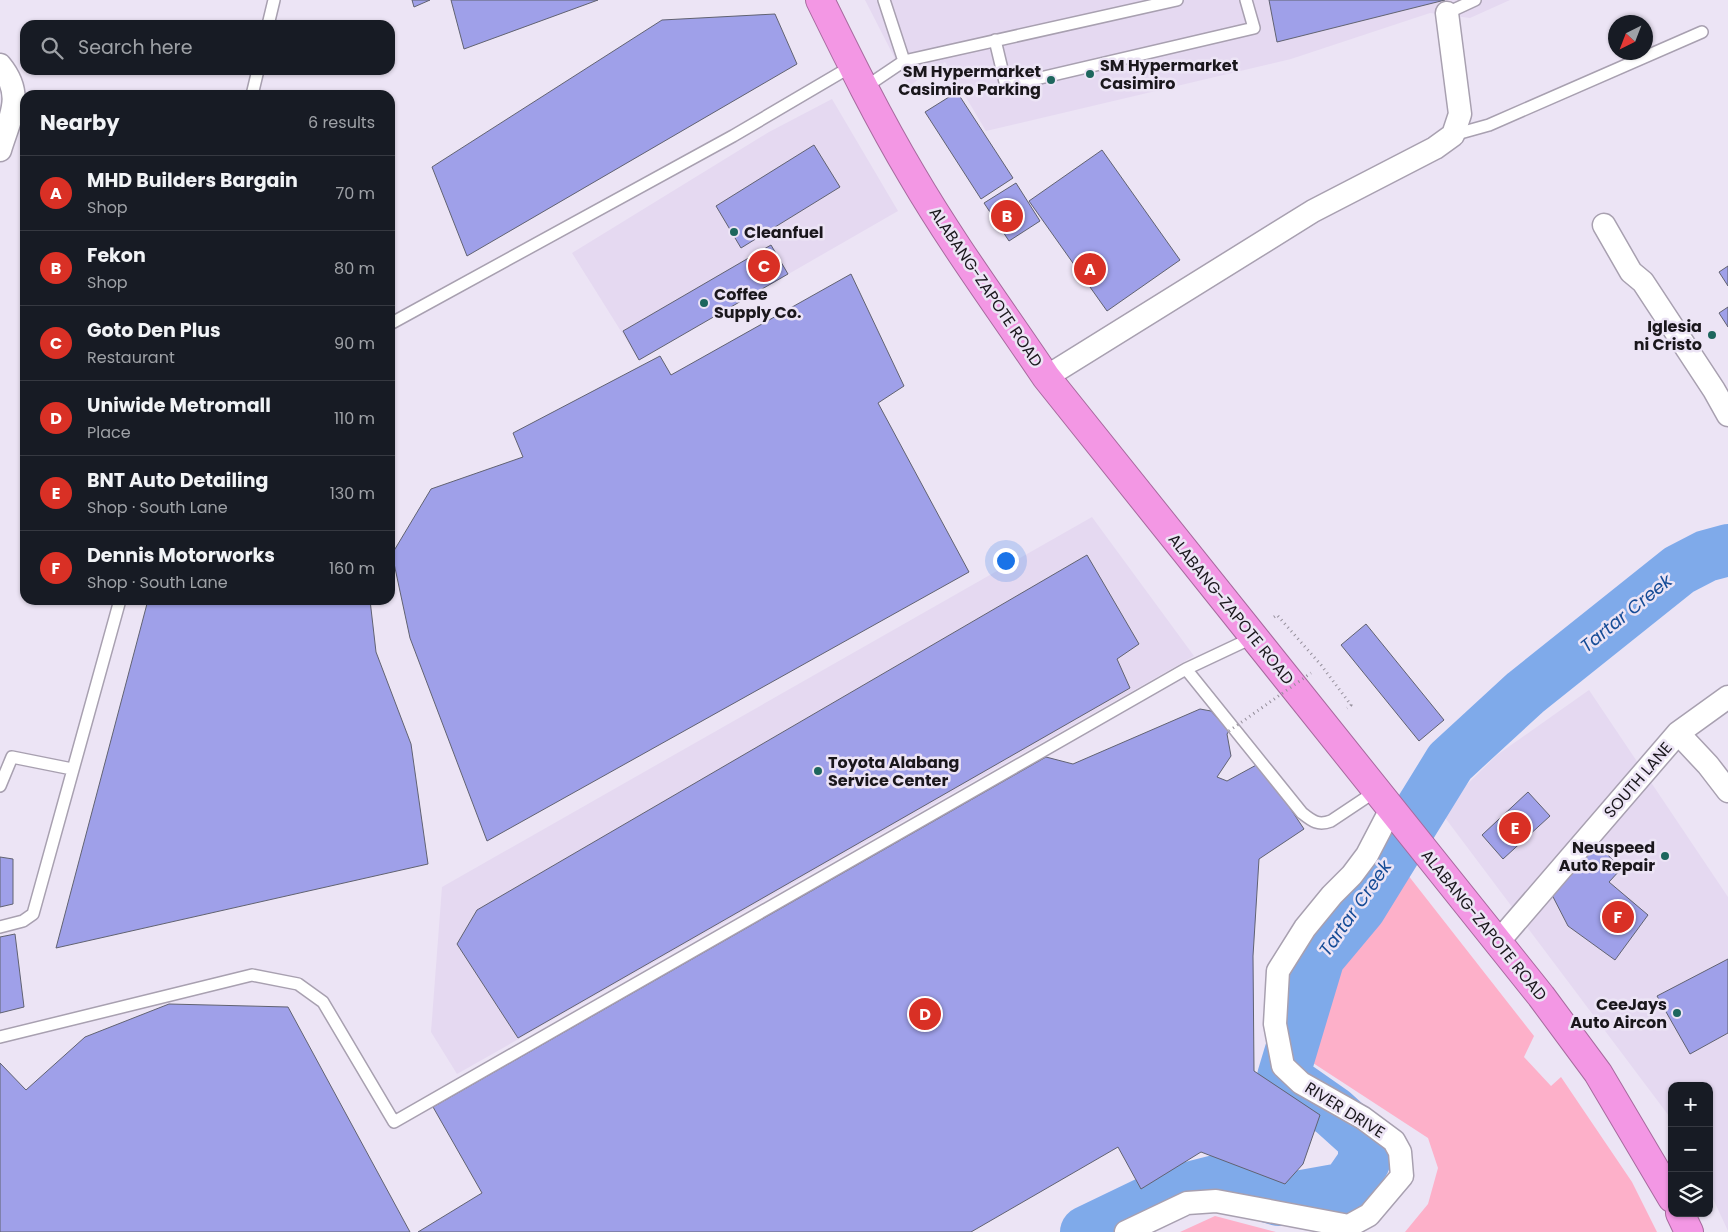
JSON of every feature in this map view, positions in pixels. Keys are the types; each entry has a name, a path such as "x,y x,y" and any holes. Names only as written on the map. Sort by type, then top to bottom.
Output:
{"highway":[{"name":"ALABANG-ZAPOTE ROAD","path":"820,0 858,77 912,175 976,278 1046,377 1498,942 1598,1072 1668,1191"},
{"path":"1682,1217 1689,1232"}],"street":[{"path":"1046,377 1313,211 1435,148 1453,135 1460,114 1447,12"},
{"path":"0,65 11,79 15,102 0,150"},
{"path":"1604,225 1631,272 1643,282 1714,390 1728,415"},
{"name":"SOUTH LANE","path":"1498,942 1678,733 1728,697"},
{"path":"1678,733 1708,765 1728,791"},
{"name":"RIVER DRIVE","path":"1126,1232 1188,1203 1216,1201 1349,1226 1369,1215 1402,1176 1400,1152 1394,1142 1363,1118 1301,1083 1283,1066 1276,1024 1278,971 1306,928 1332,895 1352,875 1366,855 1388,806"}],"lane":[{"path":"884,0 904,61"},
{"path":"395,321 733,136 858,77 904,61 1177,0"},
{"path":"995,40 1006,86 1254,28 1246,0"},
{"path":"1447,12 1475,0"},
{"path":"269,20 271,1"},
{"path":"1453,135 1489,126 1702,32"},
{"path":"253,90 257,75"},
{"path":"0,927 23,922 33,914 119,605"},
{"path":"0,1037 252,975 298,984 323,1002 394,1122 1186,670 1254,636"},
{"path":"1186,670 1302,813 1314,823 1323,824 1388,806"},
{"path":"0,786 12,757 72,769"}],"path":[{"path":"1277,615 1321,665 1351,705"},
{"path":"1230,731 1310,673"}],"shaded area":[{"name":"SM Hypermarket Casimiro","path":"865,0 1510,0 1470,18 1430,13 1291,59 986,131 945,62 909,86"},
{"name":"Cleanfuel","path":"832,99 898,211 639,360 572,253 769,132"},
{"name":"Toyota Alabang Service Center","path":"1092,517 1194,656 457,1074 431,1032 442,887"},
{"path":"1589,690 1728,897 1728,1231 1713,1199 1713,1082 1668,1082 1668,1115 1440,811 1497,755"},
{"path":"1404,870 1534,1036 1524,1057 1551,1086 1561,1077 1632,1182 1657,1232 1405,1232 1428,1204 1438,1168 1428,1138 1313,1063 1308,991 1322,970"},
{"path":"1215,1216 1276,1232 1180,1232"}],"building":[{"path":"412,0 430,0 414,7"},
{"path":"451,0 598,0 464,49"},
{"name":"SM Hypermarket Casimiro","path":"1269,0 1445,0 1277,42"},
{"path":"775,14 797,64 467,256 432,167 662,20"},
{"path":"957,92 1013,178 981,199 925,112"},
{"path":"814,145 840,187 741,248 716,206"},
{"path":"1102,150 1180,260 1107,311 1029,201"},
{"path":"1016,183 1040,221 1009,241 984,203"},
{"path":"771,245 788,274 639,360 623,331"},
{"path":"1728,266 1728,286 1719,272"},
{"path":"851,274 904,386 878,403 969,572 487,841 410,638 395,568 395,549 431,489 523,457 513,433 660,356 671,375"},
{"path":"1728,307 1728,327 1719,313"},
{"name":"Toyota Alabang Service Center","path":"1087,555 1139,644 1117,659 1130,688 518,1038 457,944 477,910"},
{"path":"147,605 371,605 376,652 411,744 428,864 56,948"},
{"path":"1366,624 1444,720 1419,741 1341,645"},
{"path":"1200,709 1211,711 1229,731 1227,734 1231,756 1217,777 1227,781 1260,763 1304,829 1259,859 1253,956 1254,1071 1320,1115 1303,1164 1285,1184 1201,1152 1141,1189 1118,1147 971,1232 418,1232 482,1193 433,1107 1046,757 1073,764"},
{"path":"1528,792 1550,816 1503,859 1482,835"},
{"path":"1592,838 1621,869 1609,882 1648,915 1615,960 1568,926 1550,891"},
{"path":"0,857 13,859 13,904 0,907"},
{"path":"15,934 24,1007 0,1013 0,937"},
{"path":"1728,959 1728,1033 1690,1054 1657,996"},
{"path":"169,1004 288,1007 410,1232 0,1232 0,1063 26,1090 85,1037"}],"waterway":[{"name":"Tartar Creek","path":"1086,1232 1165,1194 1216,1181 1279,1200 1346,1188 1364,1162 1364,1140 1333,1112 1283,1077 1319,957 1360,908 1450,762 1525,693 1679,570 1706,556 1728,550"}],"place":[{"name":"SM Hypermarket Casimiro","path":"1090,74"},
{"name":"SM Hypermarket Casimiro Parking","path":"1051,80"},
{"name":"Fekon","path":"1007,216"},
{"name":"Cleanfuel","path":"734,232"},
{"name":"Goto Den Plus","path":"764,266"},
{"name":"MHD Builders Bargain","path":"1090,269"},
{"name":"Coffee Supply Co.","path":"704,303"},
{"name":"Iglesia ni Cristo","path":"1712,335"},
{"name":"Toyota Alabang Service Center","path":"818,771"},
{"name":"BNT Auto Detailing","path":"1515,828"},
{"name":"Neuspeed Auto Repair","path":"1665,856"},
{"name":"Dennis Motorworks","path":"1618,917"},
{"name":"CeeJays Auto Aircon","path":"1677,1013"},
{"name":"Uniwide Metromall","path":"925,1014"}]}
